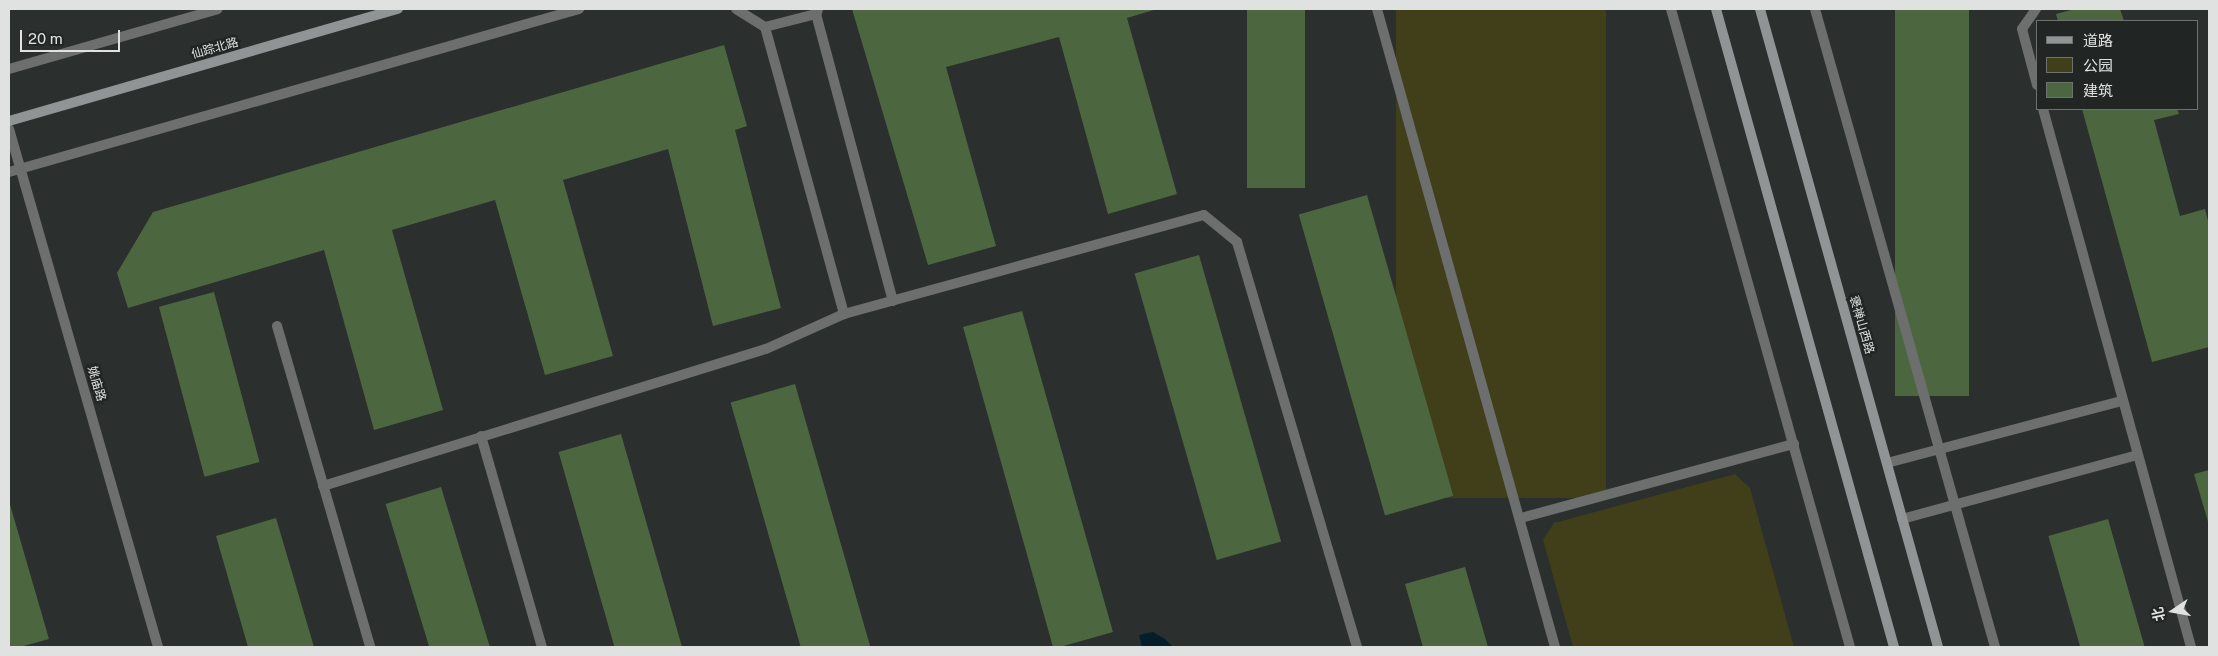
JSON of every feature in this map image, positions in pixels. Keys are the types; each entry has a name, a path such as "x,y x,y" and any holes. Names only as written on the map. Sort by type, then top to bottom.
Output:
{"main road":[{"name":"仙踪北路","path":"9,121 398,9"},
{"path":"1716,9 1894,647"},
{"name":"褒禅山西路","path":"1760,9 1938,647"}],"street":[{"path":"9,69 218,9"},
{"path":"9,172 579,9"},
{"path":"736,9 765,27 844,314"},
{"path":"1377,9 1521,518 1555,647"},
{"path":"1671,9 1850,647"},
{"path":"1815,9 1956,505 1994,647"},
{"path":"2036,9 2022,29 2036,81"},
{"path":"765,27 817,11 893,301"},
{"path":"2043,110 2191,647"},
{"name":"姚庙路","path":"9,129 158,647"},
{"path":"324,486 766,349 844,314 1204,215 1237,242 1357,647"},
{"path":"276,326 370,647"},
{"path":"1886,463 2122,401"},
{"path":"481,436 542,647"},
{"path":"1521,518 1794,444"},
{"path":"1902,519 2137,455"}],"green space":[{"path":"1396,9 1606,9 1606,498 1396,498"},
{"path":"1735,474 1750,488 1794,647 1573,647 1543,540 1554,523"}],"water":[{"path":"1153,632 1165,639 1173,647 1142,647 1139,635"}],"building":[{"path":"852,9 1157,9 1127,18 1177,194 1108,214 1059,37 946,67 996,246 928,265"},
{"path":"1247,9 1305,9 1305,188 1247,188"},
{"path":"1895,9 1969,9 1969,396 1895,396"},
{"path":"2075,9 2120,9 2124,20 2058,20 2056,14"},
{"path":"724,45 747,126 735,130 781,308 713,326 668,149 563,180 613,356 545,375 495,200 392,230 443,410 374,430 324,250 128,308 117,273 153,212"},
{"path":"2082,110 2177,110 2179,114 2154,120 2180,216 2205,209 2209,225 2209,347 2152,362"},
{"path":"1367,195 1453,496 1385,515 1299,215"},
{"path":"1199,255 1281,541 1217,560 1135,273"},
{"path":"214,292 260,462 204,477 159,307"},
{"path":"1022,311 1113,632 1060,647 1053,647 963,327"},
{"path":"795,384 870,646 801,647 731,402"},
{"path":"621,434 682,647 614,647 559,452"},
{"path":"2209,470 2209,525 2194,474"},
{"path":"441,487 490,647 429,647 386,504"},
{"path":"9,501 49,639 20,647 9,647"},
{"path":"276,518 314,647 248,647 216,536"},
{"path":"2108,519 2145,647 2080,647 2048,536"},
{"path":"1465,567 1488,647 1423,647 1405,584"}]}
